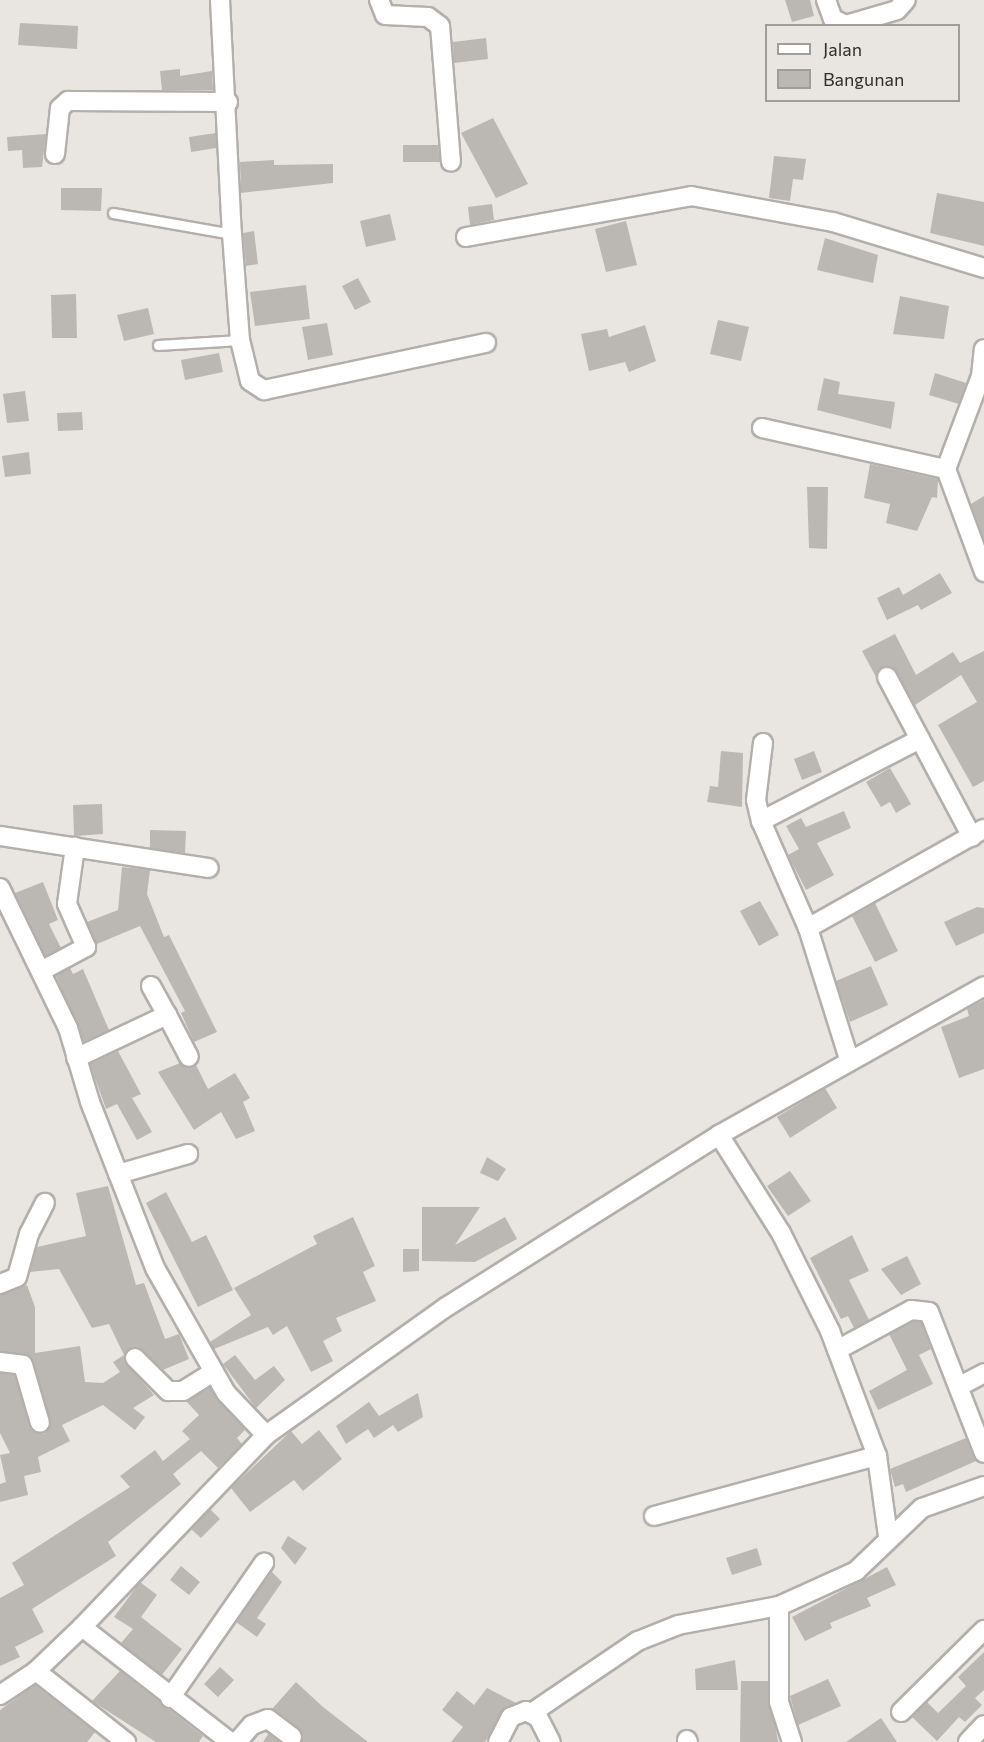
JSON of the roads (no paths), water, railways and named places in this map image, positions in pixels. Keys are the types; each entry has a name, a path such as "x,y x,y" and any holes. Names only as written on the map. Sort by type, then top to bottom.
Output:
{"street":[{"path":"220,0 228,102 232,234 240,340 250,381 264,390 486,343"},
{"path":"379,0 385,15 428,17 440,26 451,162"},
{"path":"826,0 833,19 844,24"},
{"path":"849,24 897,10 906,0"},
{"path":"55,154 60,108 68,101 228,102"},
{"path":"466,237 691,196 833,222 984,268"},
{"path":"984,349 981,376 946,470 984,572"},
{"path":"762,428 946,470"},
{"path":"808,928 978,833 920,739 887,677"},
{"path":"761,821 920,739"},
{"path":"763,742 756,800 761,821 808,928 849,1059"},
{"path":"0,836 209,868"},
{"path":"43,970 86,947 67,904 75,847"},
{"path":"0,888 43,970 155,1268 213,1372 266,1435"},
{"path":"151,986 189,1057"},
{"path":"0,1695 36,1671 82,1627 266,1435 446,1307 719,1135 849,1059 984,986"},
{"path":"76,1058 166,1015"},
{"path":"719,1135 781,1233 837,1350 877,1456 888,1536"},
{"path":"118,1174 188,1154"},
{"path":"0,1284 17,1277 28,1234 45,1203"},
{"path":"837,1350 923,1308 937,1323 984,1453"},
{"path":"135,1358 168,1391 183,1391 213,1372"},
{"path":"0,1362 23,1365 40,1423"},
{"path":"960,1386 984,1373"},
{"path":"654,1516 877,1456"},
{"path":"498,1742 511,1717 533,1712 638,1641 678,1625 779,1606 856,1571 888,1536 922,1508 984,1486"},
{"path":"170,1698 264,1563"},
{"path":"779,1606 779,1702 792,1742"},
{"path":"82,1627 170,1698 230,1742"},
{"path":"901,1712 984,1630"},
{"path":"36,1671 126,1742"},
{"path":"533,1712 551,1742"},
{"path":"237,1742 252,1725 268,1719 292,1737"},
{"path":"968,1742 984,1725"}],"lane":[{"path":"113,213 232,234"},
{"path":"158,345 240,340"}]}
